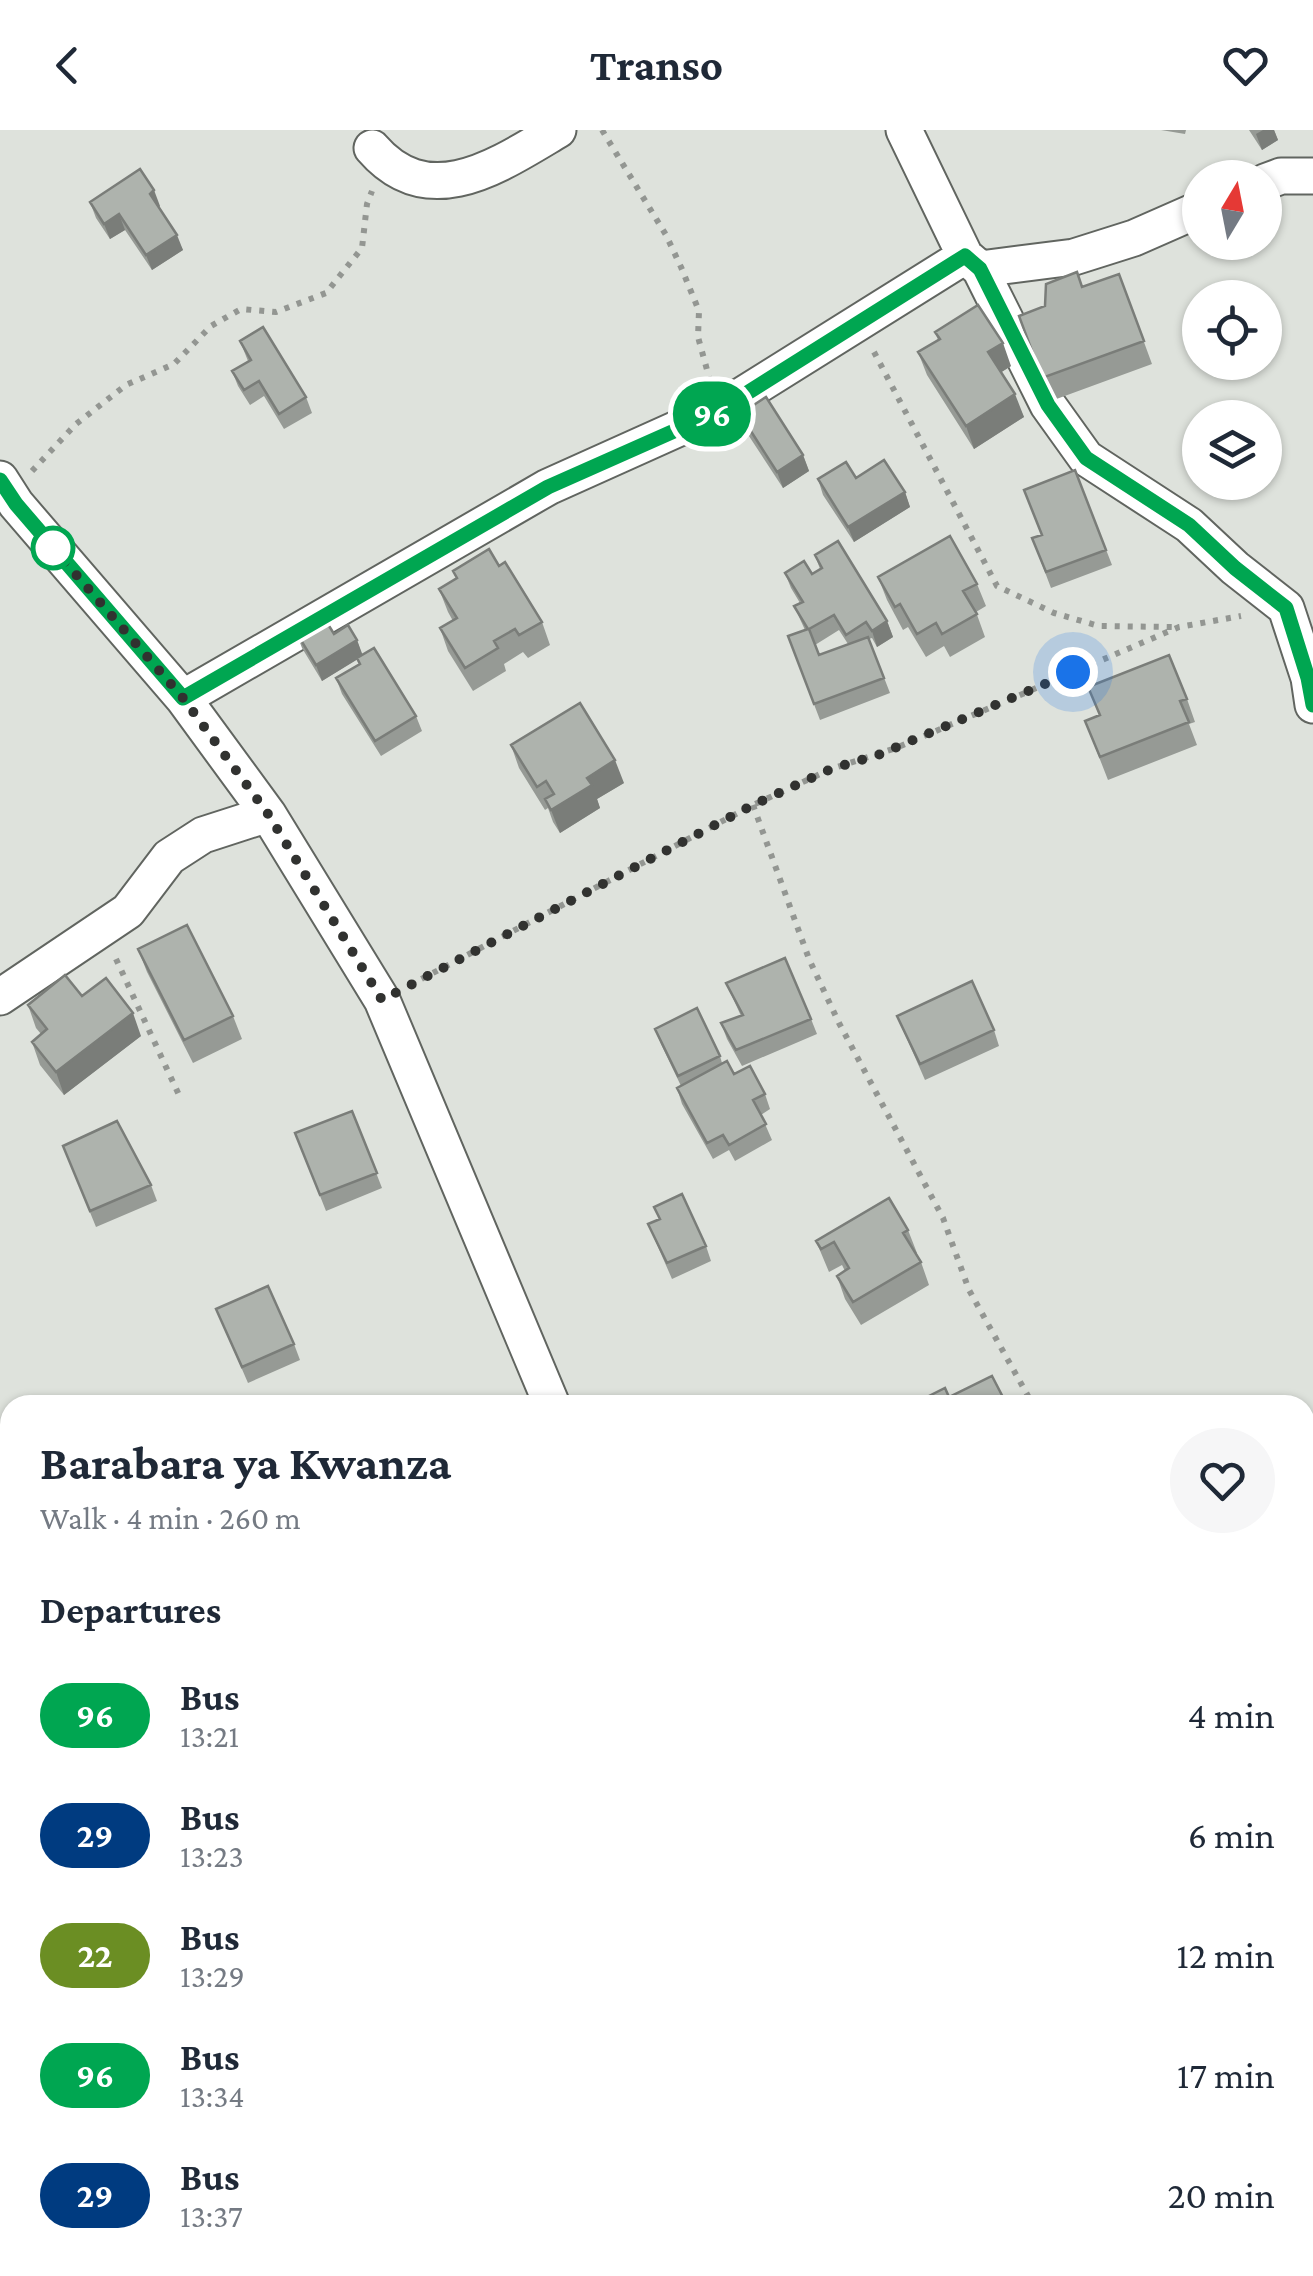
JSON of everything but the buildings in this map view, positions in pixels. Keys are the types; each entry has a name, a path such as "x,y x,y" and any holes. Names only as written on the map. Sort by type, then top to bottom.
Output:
{"street":[{"path":"372,148 394,170 414,179 463,178 499,165 558,130"},
{"path":"904,130 1048,405 1086,458 1189,525 1286,608 1313,705"},
{"path":"1282,176 1313,176"},
{"path":"183,698 548,487 717,412 858,323 972,262 1074,257 1134,238 1182,217"},
{"path":"6,498 183,698 268,814 382,1000 548,1395"},
{"path":"0,997 128,911 169,858 202,835 268,814"}],"path":[{"path":"602,130 681,267 699,312 698,337 717,412"},
{"path":"6,498 76,424 126,384 174,364 211,326 241,309 276,312 326,293 362,248 372,194 366,156 372,148"},
{"path":"858,323 998,586 1054,613 1099,626 1179,627 1286,608"},
{"path":"382,1000 753,805 831,769 878,755 1179,627"},
{"path":"753,805 809,959 942,1218 968,1290 1027,1395"},
{"path":"103,930 178,1096"}],"bus line":[{"name":"96","path":"0,480 16,504 183,698 548,487 717,412 965,256 980,269 1048,405 1086,458 1189,525 1286,608 1313,705"}],"route":[{"path":"53,548 183,698 268,814 382,1000 753,805 831,769 878,755 1073,672"}]}
